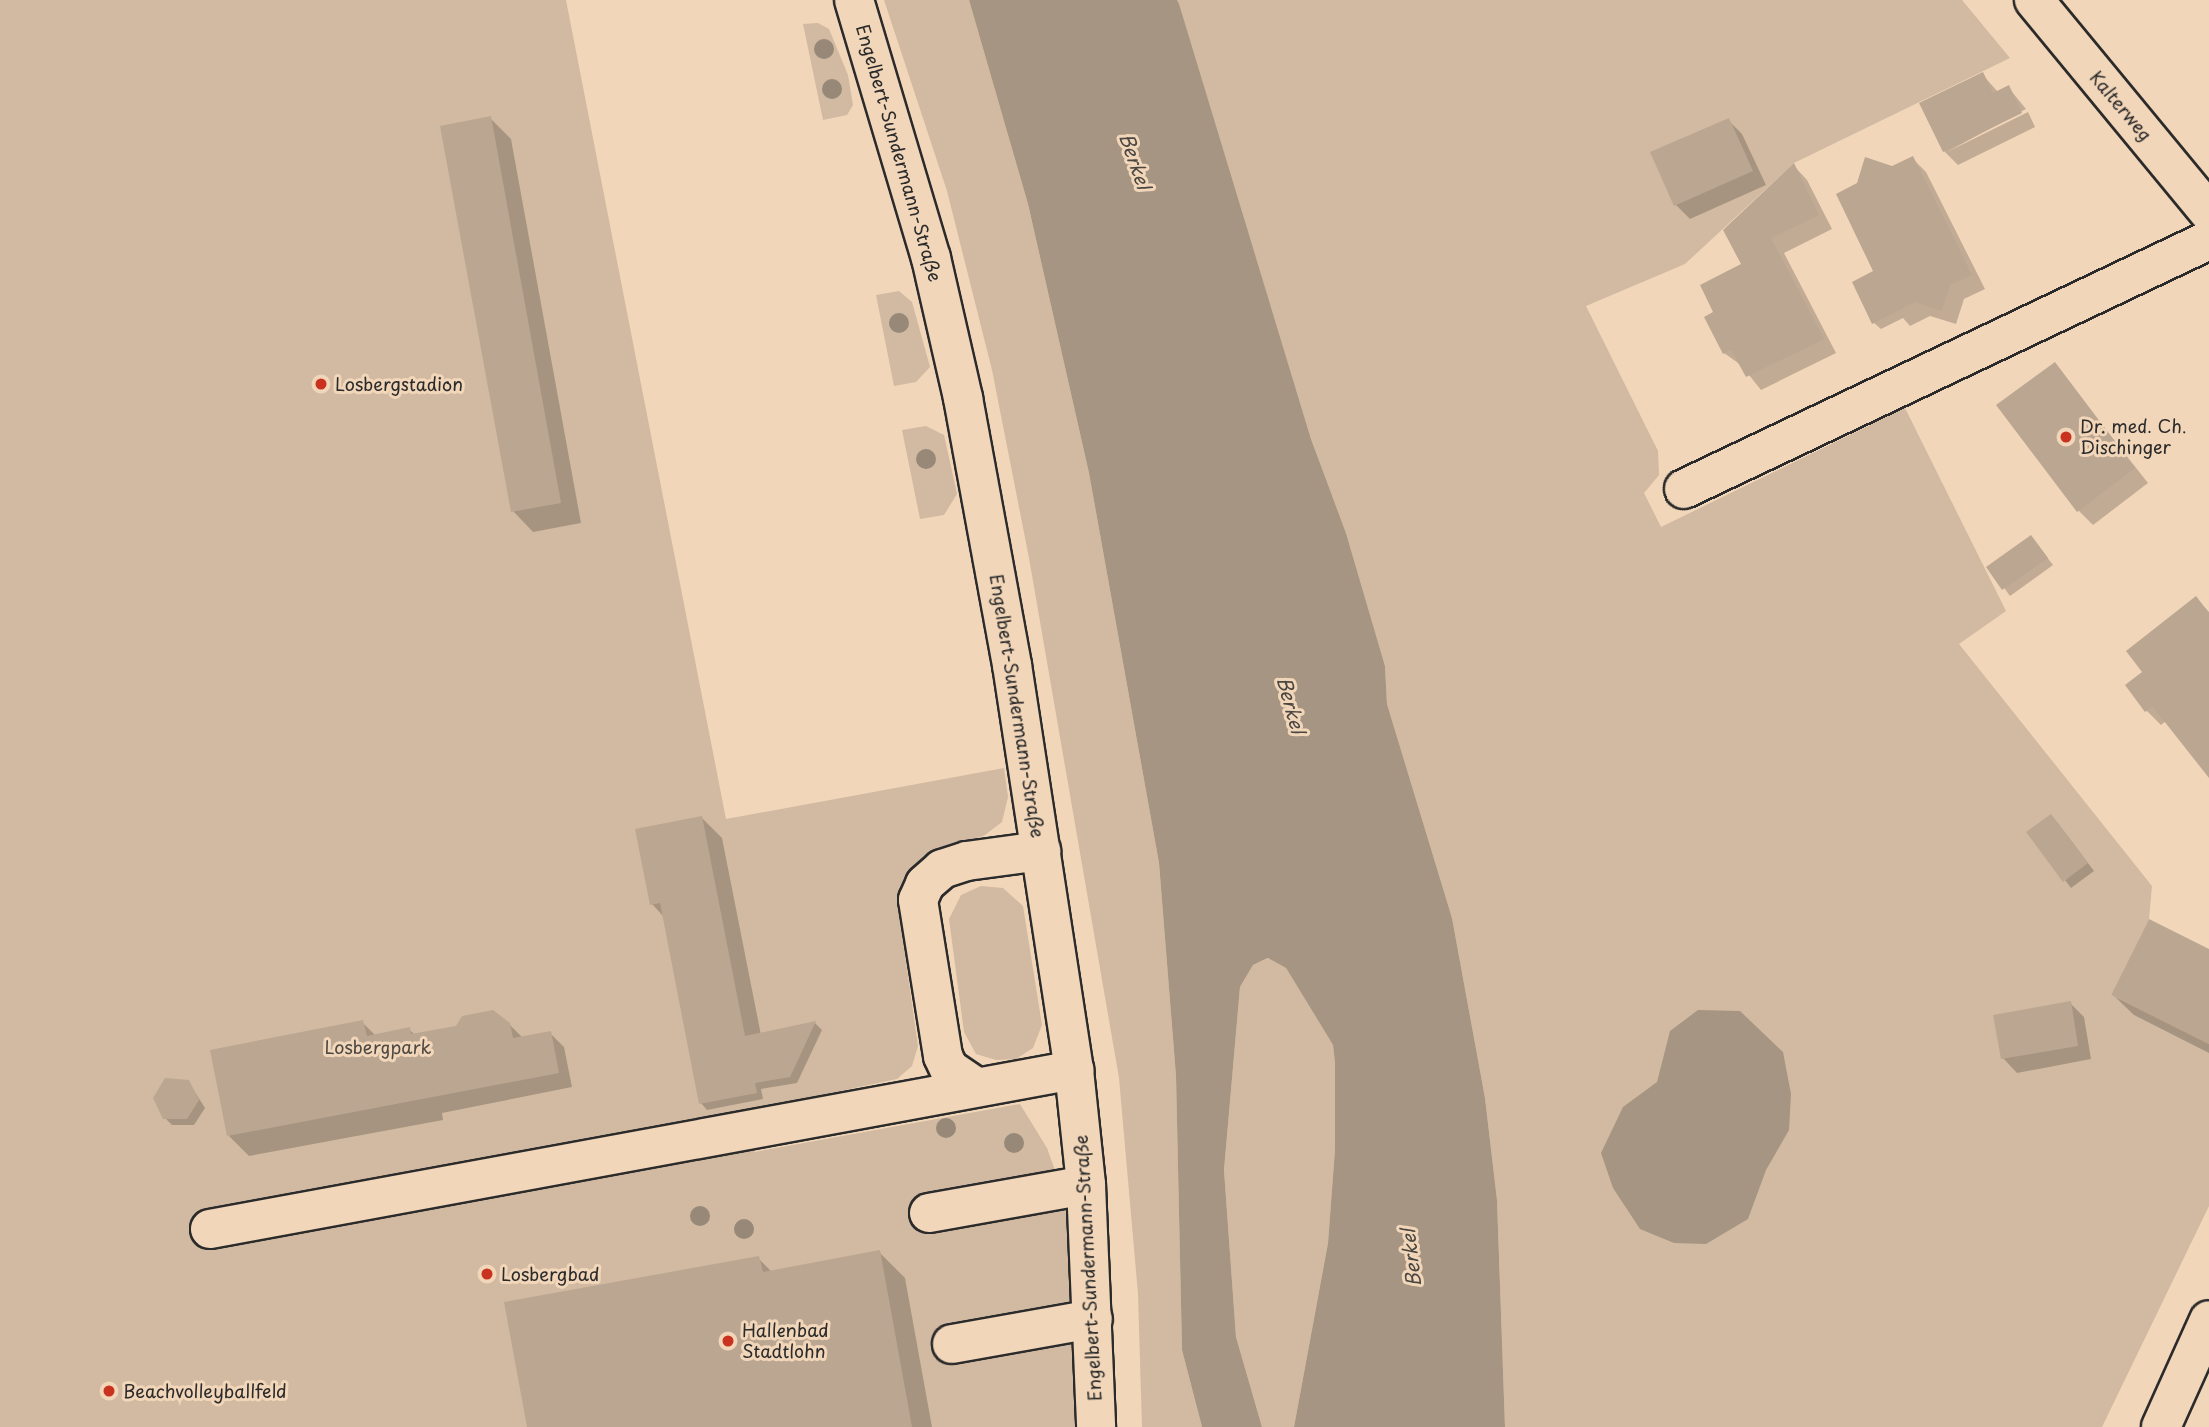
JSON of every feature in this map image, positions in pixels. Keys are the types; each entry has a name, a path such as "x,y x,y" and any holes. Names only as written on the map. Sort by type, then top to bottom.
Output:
{"street":[{"name":"Engelbert-Sundermann-Straße","path":"854,0 927,245 963,398 1041,851 1074,1070 1086,1185 1096,1427"},
{"name":"Kalterweg","path":"2034,0 2209,212"},
{"path":"1684,489 2209,240"},
{"path":"976,1087 949,1069 943,1056 918,900 925,884 943,869 967,861 1041,851"},
{"path":"210,1229 1074,1070"},
{"path":"929,1213 1086,1185"},
{"path":"952,1344 1093,1319"},
{"path":"2161,1427 2209,1320"}],"green space":[{"name":"Losbergpark","path":"0,0 566,0 726,819 1004,768 1008,797 1002,822 985,835 929,856 902,889 899,913 918,1046 912,1066 897,1079 769,1106 754,1152 1020,1104 1047,1148 1071,1215 1075,1427 0,1427"},
{"path":"884,0 969,0 1028,204 1089,473 1159,863 1176,1076 1182,1350 1202,1427 1142,1427 1138,1294 1119,1078 1029,558 992,370 947,191"},
{"path":"1177,0 1962,0 2010,58 1794,163 1685,264 1586,306 1658,451 1659,475 1644,493 1661,527 1905,408 2006,611 1959,644 2152,886 2149,919 2111,995 2209,1044 2209,1206 2102,1427 1505,1427 1497,1200 1485,1098 1452,918 1387,704 1385,666 1346,533 1311,439"},
{"path":"818,23 829,29 848,75 853,105 847,115 823,120 803,24"},
{"path":"899,291 912,302 930,367 916,382 894,386 876,295"},
{"path":"926,426 944,435 957,494 944,515 920,519 902,430"},
{"path":"981,886 1003,888 1023,906 1042,1025 1033,1048 1016,1059 996,1060 976,1054 964,1032 949,919 961,895"},
{"path":"1269,958 1286,968 1333,1045 1335,1063 1335,1149 1328,1243 1294,1427 1262,1427 1236,1337 1224,1170 1240,987 1253,965"}],"water":[{"name":"Berkel","path":"969,0 1177,0 1179,4 1311,439 1346,533 1385,666 1387,704 1452,918 1485,1098 1497,1200 1505,1427 1294,1427 1328,1243 1335,1149 1335,1063 1333,1045 1286,968 1268,958 1253,965 1240,987 1224,1170 1236,1337 1262,1427 1202,1427 1182,1350 1176,1076 1159,863 1089,473 1028,204"},
{"path":"1698,1010 1740,1011 1783,1052 1791,1094 1789,1130 1766,1170 1748,1219 1706,1244 1674,1243 1640,1229 1613,1188 1601,1153 1623,1107 1657,1082 1670,1031"}],"building":[{"path":"1983,72 1993,93 2009,85 2022,113 1943,152 1919,103"},
{"path":"491,116 561,503 511,512 440,126"},
{"path":"1729,118 1753,171 1674,206 1650,152"},
{"path":"1913,156 1972,275 1950,285 1942,311 1915,302 1872,324 1852,282 1873,271 1836,194 1857,183 1865,157 1892,166"},
{"path":"1794,163 1819,215 1771,238 1824,339 1746,377 1731,350 1723,354 1704,317 1713,312 1700,285 1741,264 1723,230"},
{"name":"Dr. med. Ch. Dischinger","path":"2055,362 2135,468 2077,512 1996,405"},
{"path":"2031,535 2048,558 2002,590 1986,567"},
{"path":"2196,596 2209,613 2209,778 2153,707 2145,712 2125,685 2142,672 2126,651"},
{"path":"2051,814 2088,863 2063,882 2026,832"},
{"path":"702,816 745,1036 816,1021 790,1077 755,1083 757,1093 699,1104 660,903 650,905 635,829"},
{"path":"2149,919 2209,949 2209,1044 2111,995"},
{"path":"2071,1001 2078,1046 2001,1059 1993,1015"},
{"path":"493,1010 510,1023 513,1038 551,1031 559,1073 227,1136 210,1050 363,1020 367,1036 410,1027 411,1034 456,1026 462,1016"},
{"path":"165,1078 189,1080 199,1100 187,1119 163,1119 153,1098"},
{"name":"Hallenbad Stadtlohn","path":"880,1250 912,1427 527,1427 504,1302 759,1256 763,1272"}],"place":[{"name":"Losbergstadion","path":"321,384"},
{"name":"Dr. med. Ch. Dischinger","path":"2066,437"},
{"name":"Losbergbad","path":"487,1274"},
{"name":"Hallenbad Stadtlohn","path":"728,1341"},
{"name":"Beachvolleyballfeld","path":"109,1391"}]}
